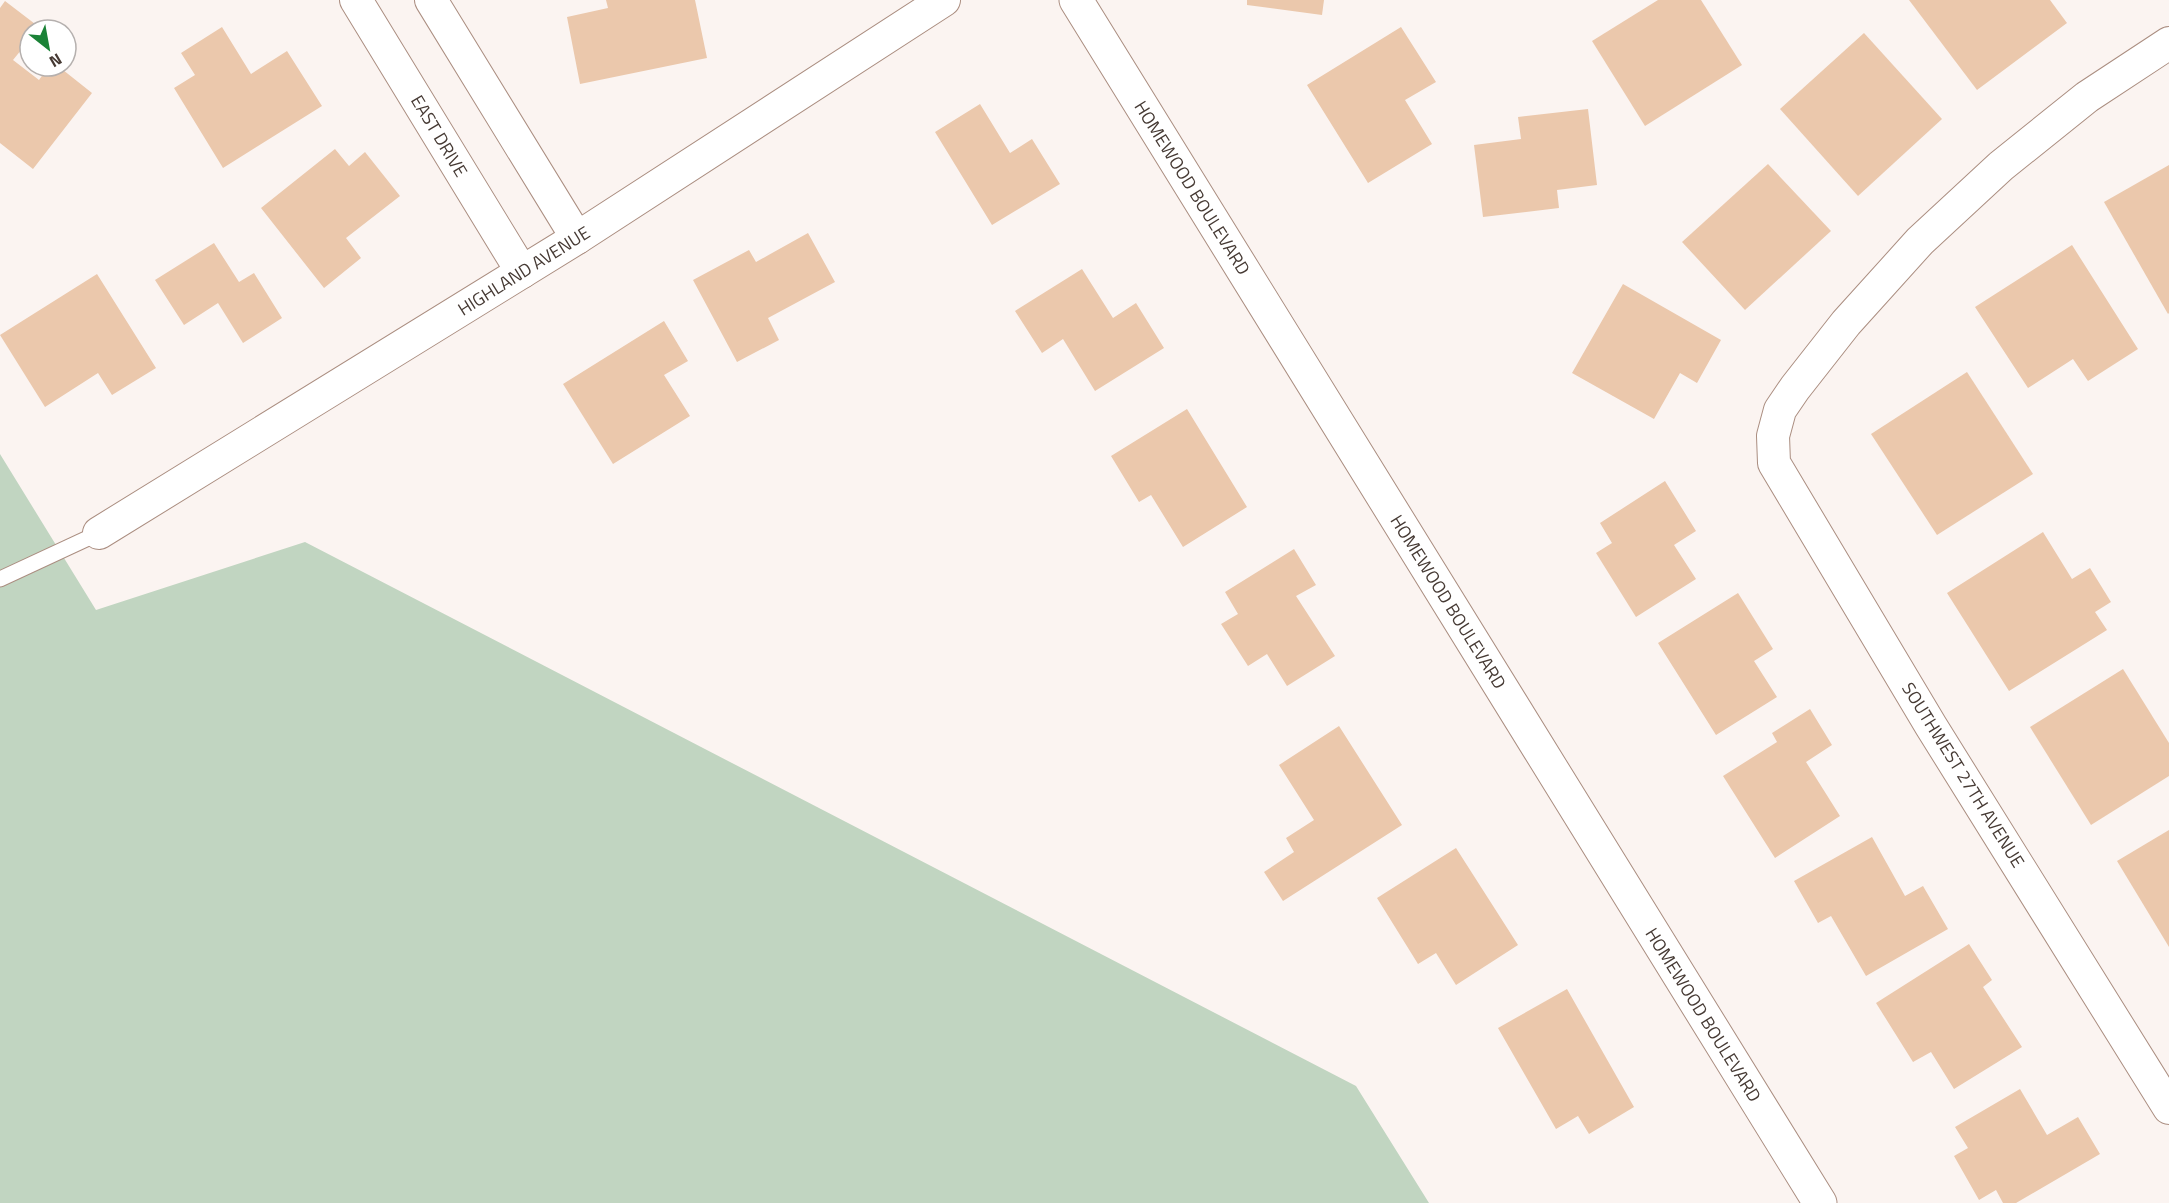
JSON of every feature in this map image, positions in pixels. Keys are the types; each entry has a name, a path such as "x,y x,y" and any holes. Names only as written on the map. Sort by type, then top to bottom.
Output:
{"street":[{"name":"EAST DRIVE","path":"356,0 522,272"},
{"path":"431,0 577,238"},
{"name":"HIGHLAND AVENUE","path":"99,534 577,238 944,0"},
{"name":"HOMEWOOD BOULEVARD","path":"1076,0 1820,1203"},
{"name":"SOUTHWEST 27TH AVENUE","path":"2169,43 2087,97 2001,166 1920,241 1846,323 1795,388 1780,410 1773,436 1774,463 1937,736 2169,1108"}],"lane":[{"path":"0,579 99,534"}],"green space":[{"path":"0,454 96,610 305,542 1356,1086 1429,1203 0,1203"}],"building":[{"path":"606,0 695,0 707,58 580,84 567,17 608,8"},
{"path":"1247,0 1324,0 1322,15 1247,5"},
{"path":"1658,0 1701,0 1742,65 1645,126 1592,41"},
{"path":"1909,0 2050,0 2067,23 1977,90"},
{"path":"5,1 27,18 18,18 18,54 13,60 18,64 18,78 39,80 40,78 73,78 92,93 33,169 0,143 0,8"},
{"path":"222,27 251,74 287,51 322,106 223,168 174,88 195,75 181,53"},
{"path":"1401,27 1436,82 1405,100 1432,144 1368,183 1307,85"},
{"path":"1864,33 1942,119 1858,196 1780,109"},
{"path":"980,104 1010,153 1032,139 1060,184 992,225 935,132"},
{"path":"1588,109 1597,185 1557,190 1559,208 1483,217 1474,145 1521,139 1518,117"},
{"path":"335,149 349,166 365,152 400,196 346,238 361,258 324,288 261,208"},
{"path":"1768,164 1831,231 1745,310 1682,242"},
{"path":"2169,165 2169,313 2168,314 2104,202"},
{"path":"808,233 835,282 768,318 779,340 737,362 693,280 749,250 756,262"},
{"path":"214,243 239,282 254,273 282,318 243,343 218,303 184,325 155,280"},
{"path":"2072,245 2138,349 2088,381 2073,359 2028,388 1975,307"},
{"path":"1082,269 1113,318 1136,303 1164,348 1095,391 1063,339 1042,353 1015,311"},
{"path":"97,274 156,368 112,395 98,373 45,407 0,335"},
{"path":"1623,284 1721,340 1697,383 1680,373 1654,419 1572,373"},
{"path":"664,321 688,361 664,375 690,416 613,464 563,384"},
{"path":"1967,372 2033,474 1937,535 1871,434"},
{"path":"1187,409 1247,507 1183,547 1151,495 1139,502 1111,456"},
{"path":"1665,481 1696,531 1674,545 1696,579 1636,617 1596,553 1612,543 1600,523"},
{"path":"2043,532 2072,579 2090,568 2111,602 2095,612 2107,630 2009,691 1947,593"},
{"path":"1294,549 1316,585 1296,596 1335,656 1287,686 1267,654 1248,666 1221,624 1238,614 1225,592"},
{"path":"1738,593 1773,649 1754,661 1777,697 1716,735 1658,643"},
{"path":"2123,669 2169,743 2169,776 2091,825 2030,727"},
{"path":"1810,709 1832,745 1806,762 1840,816 1775,858 1723,776 1777,742 1772,733"},
{"path":"1339,726 1402,825 1283,901 1264,872 1294,852 1286,838 1314,820 1279,765"},
{"path":"2169,830 2169,947 2117,861"},
{"path":"1872,837 1905,896 1923,886 1948,929 1866,976 1831,916 1818,923 1794,881"},
{"path":"1456,848 1518,945 1456,985 1436,953 1418,964 1377,898"},
{"path":"1969,944 1992,980 1983,987 2022,1047 1954,1089 1931,1052 1913,1062 1876,1003"},
{"path":"1567,989 1634,1107 1589,1134 1578,1116 1556,1129 1498,1028"},
{"path":"2020,1089 2047,1135 2078,1117 2100,1154 2016,1203 2003,1203 1996,1190 1979,1200 1954,1156 1968,1148 1955,1127"}]}
